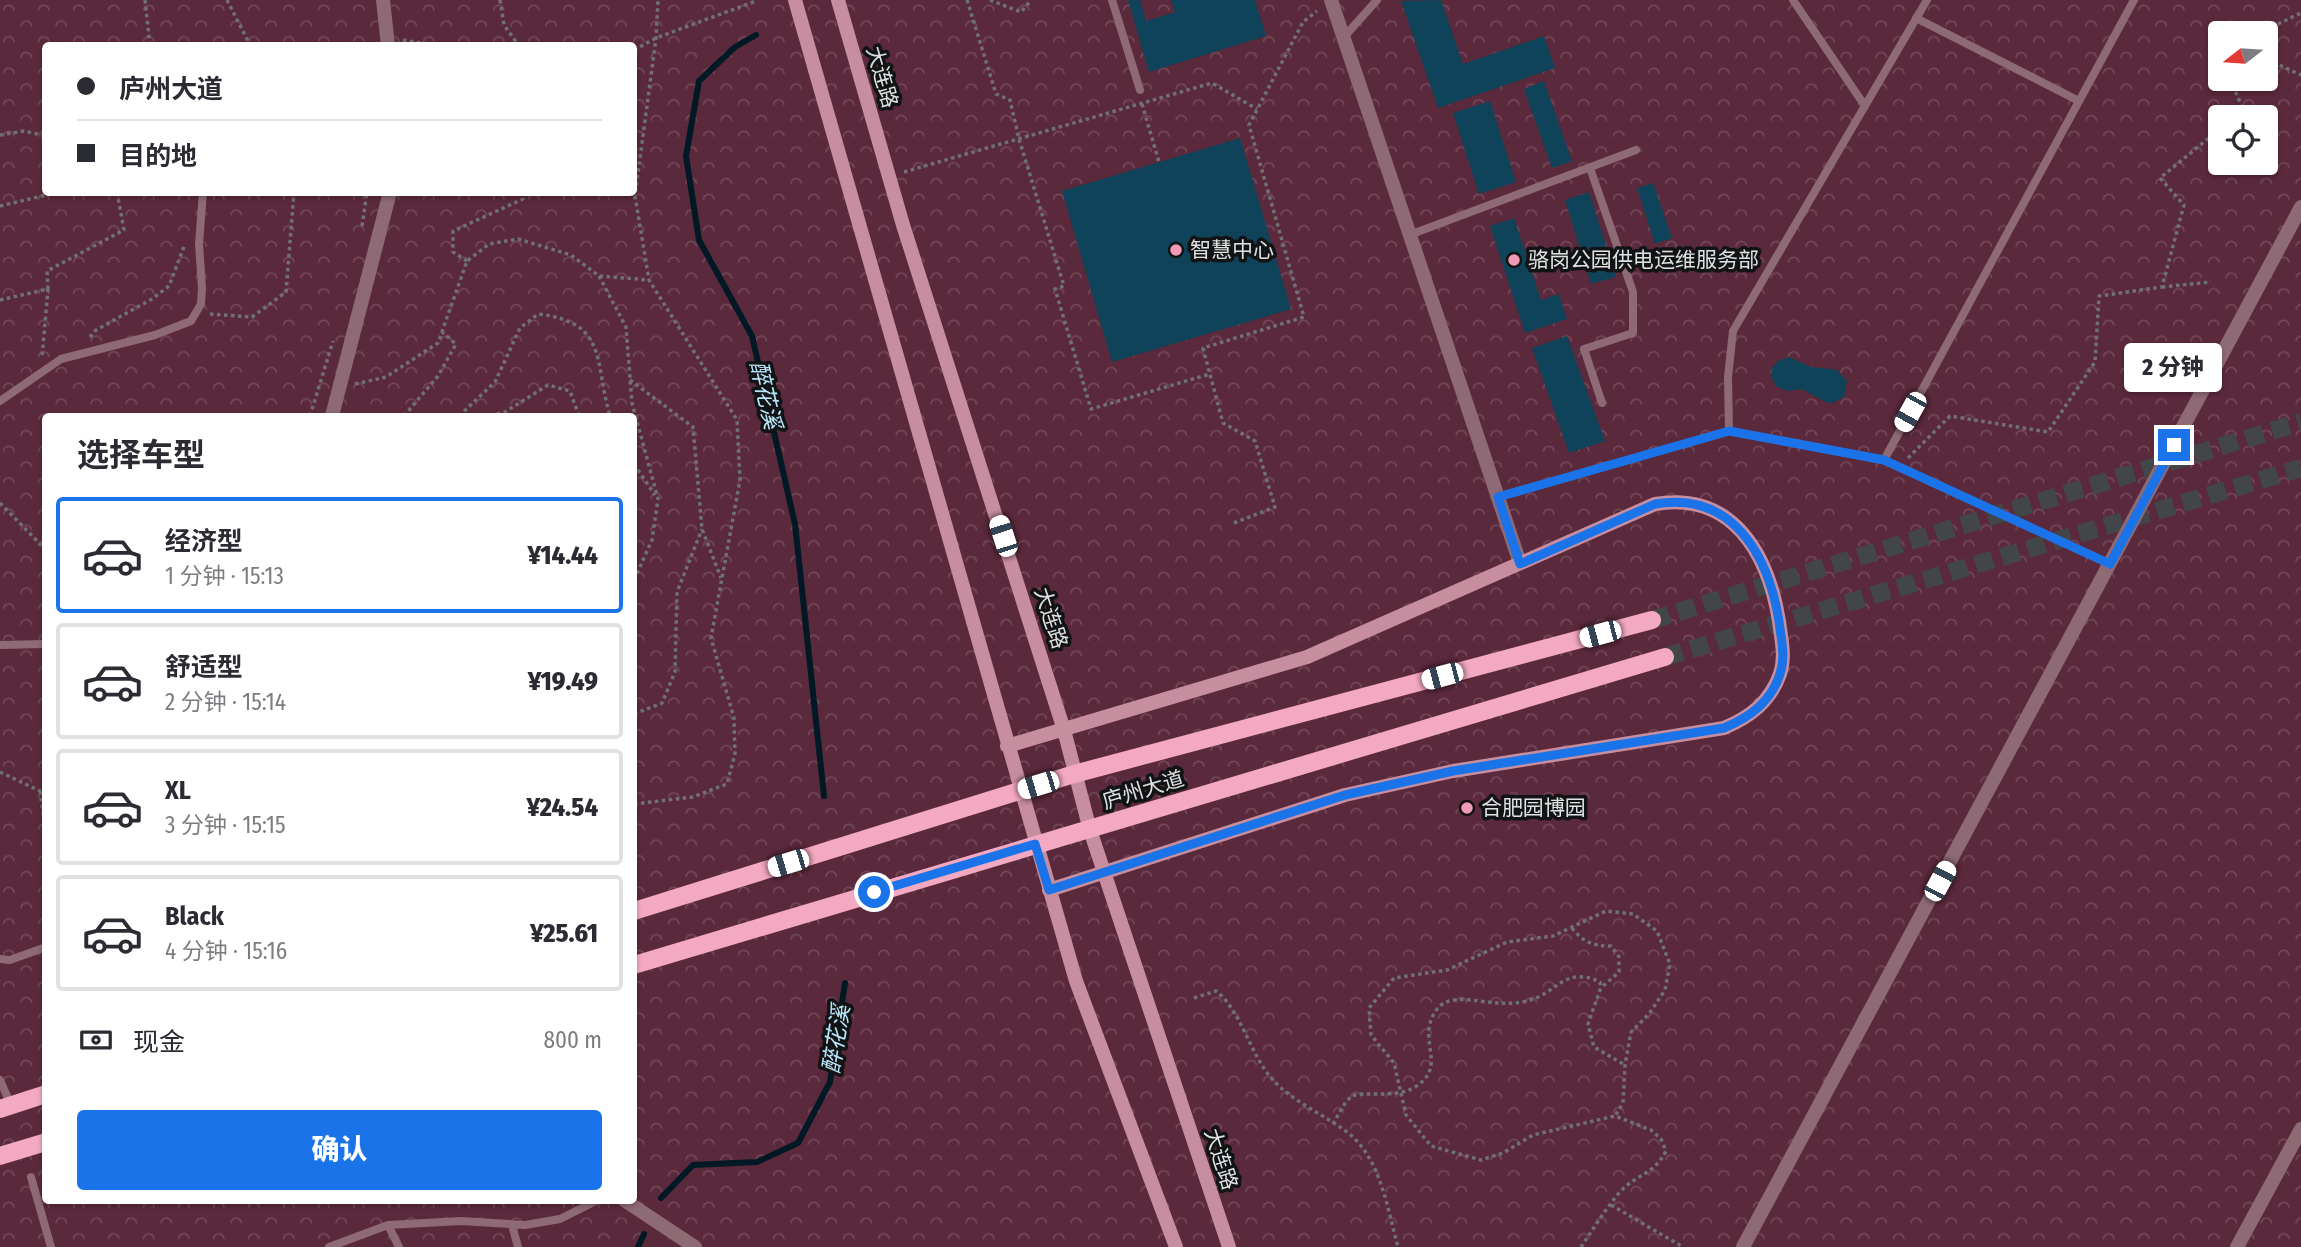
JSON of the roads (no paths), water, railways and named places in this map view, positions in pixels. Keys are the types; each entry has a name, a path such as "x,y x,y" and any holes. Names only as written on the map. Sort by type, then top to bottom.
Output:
{"main road":[{"path":"795,0 1076,981 1177,1247"},
{"name":"大连路","path":"838,0 889,177 1064,730 1090,830 1229,1247"},
{"path":"1007,746 1307,657 1655,504 1676,500 1702,505 1722,515 1754,547 1776,606 1784,656 1779,676 1758,710 1724,728 1453,771 1345,795 1049,890"},
{"name":"庐州大道","path":"637,910 1074,774 1652,620"},
{"name":"庐州大道","path":"637,964 1665,657"},
{"path":"6,1107 42,1095"},
{"path":"0,1156 42,1143"}],"street":[{"path":"383,0 388,42"},
{"path":"1326,4 1344,37 1520,564"},
{"path":"333,413 389,196"},
{"path":"1743,1247 2301,207"},
{"path":"2237,1247 2301,1129"},
{"path":"630,1204 695,1247"}],"lane":[{"path":"1112,0 1140,90"},
{"path":"1344,37 1377,0"},
{"path":"1793,0 1865,106"},
{"path":"1729,431 1728,377 1733,331 1927,0"},
{"path":"1884,460 2134,0"},
{"path":"1916,18 2079,101"},
{"path":"1412,234 1636,150"},
{"path":"1590,168 1633,292 1633,333 1584,349 1602,403"},
{"path":"0,401 78,352 173,329 191,321 197,313 202,288 199,226 203,196"},
{"path":"1498,497 1729,431 1884,460 2110,564"},
{"path":"0,645 42,644"},
{"path":"0,959 10,960 42,948"},
{"path":"0,1080 6,1107"},
{"path":"31,1177 51,1247"},
{"path":"329,1247 388,1225 461,1221 512,1225 560,1219 590,1204"},
{"path":"388,1225 399,1247"},
{"path":"512,1225 518,1247"}],"waterway":[{"name":"醉花溪","path":"756,35 735,47 699,81 686,156 699,240 752,336 795,524 824,796"},
{"name":"醉花溪","path":"661,1198 693,1165 757,1162 798,1143 830,1082 845,983"},
{"path":"638,1247 644,1234"}],"tunnel":[{"path":"1652,620 2301,422"},
{"path":"1665,657 2301,468"}],"place":[{"name":"智慧中心","path":"1176,250"},
{"name":"骆岗公园供电运维服务部","path":"1514,260"},
{"name":"合肥园博园","path":"1467,808"}]}
